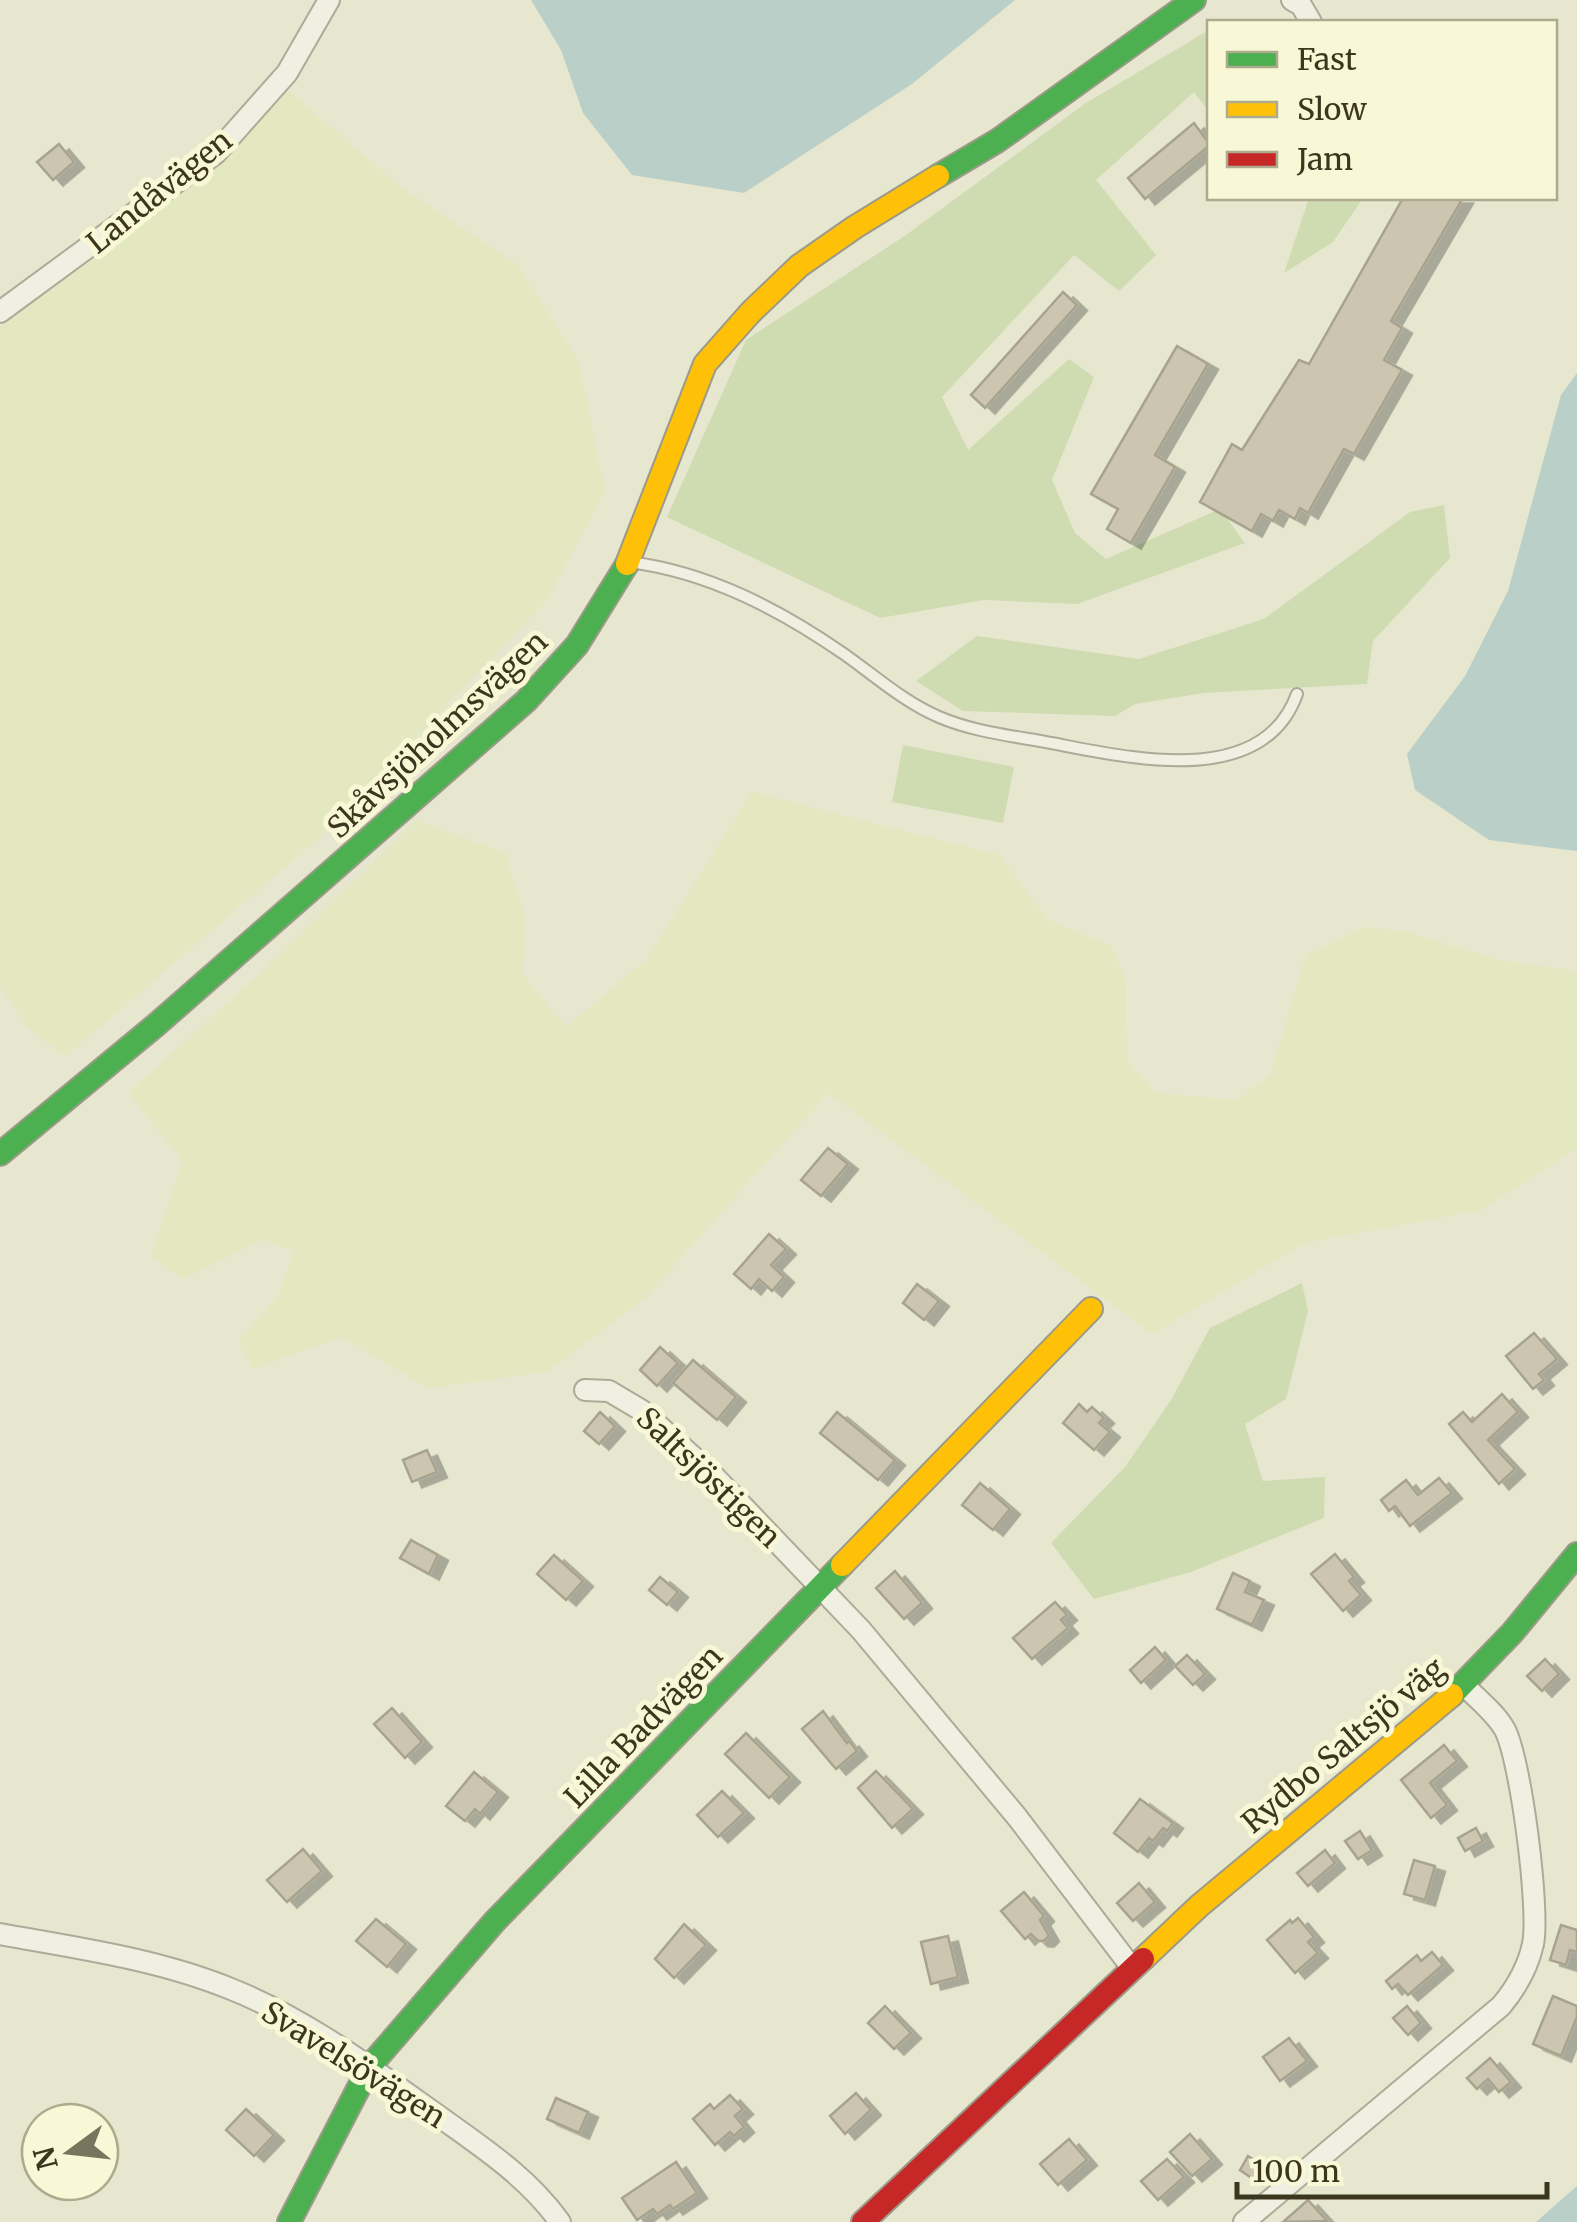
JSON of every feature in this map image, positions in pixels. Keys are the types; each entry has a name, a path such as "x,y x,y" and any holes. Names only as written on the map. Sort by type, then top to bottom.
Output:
{"street":[{"name":"Landåvägen","path":"0,312 216,153 287,74 330,0"},
{"name":"Skåvsjöholmsvägen","path":"0,1154 156,1025 526,701 576,645 628,562 705,364 750,314 800,266 855,227 997,141 1194,0"},
{"path":"1292,0 1301,5 1310,20"},
{"name":"Lilla Badvägen","path":"289,2222 370,2066 496,1920 1091,1309"},
{"name":"Saltsjöstigen","path":"585,1390 609,1391 641,1410 712,1474 820,1587"},
{"name":"Rydbo Saltsjö väg","path":"862,2222 1254,1858 1464,1684 1577,1554"},
{"path":"820,1587 861,1630 1018,1817 1132,1968"},
{"path":"1244,2222 1501,2006 1526,1966 1534,1941 1534,1905 1512,1750 1498,1720 1464,1684"},
{"name":"Svavelsövägen","path":"0,1934 163,1966 231,1989 274,2009 370,2066 516,2172 560,2222"}],"lane":[{"path":"628,562 666,567 724,585 840,652 910,702 957,724 992,732 1146,759 1198,760 1255,745 1284,719 1297,694"}],"green space":[{"path":"1207,31 1207,109 1194,92 1096,180 1156,255 1119,291 1074,255 942,397 968,450 1069,359 1094,377 1052,480 1075,533 1106,559 1220,509 1245,543 1077,604 984,600 880,618 667,517 746,340 906,235 1086,103"},
{"path":"285,88 400,186 517,264 579,362 605,491 548,599 319,838 65,1057 28,1028 0,987 0,327 213,170"},
{"path":"1308,200 1362,200 1333,242 1284,273"},
{"path":"1444,505 1450,558 1373,641 1367,684 1204,693 1135,704 1115,716 963,711 916,681 977,636 1139,659 1264,619 1410,512"},
{"path":"903,745 1014,767 1003,823 892,802"},
{"path":"752,792 999,855 1048,920 1111,946 1126,981 1127,1060 1156,1093 1237,1100 1270,1075 1306,955 1364,927 1405,931 1498,960 1577,971 1577,1148 1482,1210 1305,1243 1152,1334 828,1093 646,1297 548,1372 428,1388 341,1337 253,1369 238,1342 279,1294 294,1251 262,1240 184,1279 151,1257 183,1161 128,1093 267,967 416,821 505,852 526,919 522,973 566,1027 646,960"},
{"path":"1302,1283 1308,1311 1286,1399 1245,1424 1263,1481 1325,1477 1324,1518 1191,1572 1094,1599 1051,1543 1125,1467 1171,1400 1210,1328"}],"water":[{"path":"531,0 1015,0 912,84 744,193 632,175 583,113 561,50"},
{"path":"1577,373 1577,851 1489,840 1415,790 1407,754 1465,676 1508,591 1561,395"},
{"path":"1577,2186 1577,2222 1536,2222"}],"building":[{"path":"1194,123 1207,141 1207,147 1145,199 1128,178"},
{"path":"59,144 74,162 53,180 37,162"},
{"path":"1402,200 1462,200 1391,321 1402,328 1384,360 1402,370 1354,454 1344,449 1308,513 1300,508 1295,519 1279,510 1273,521 1261,514 1252,531 1200,502 1232,444 1242,450 1299,360 1309,364"},
{"path":"1063,292 1077,305 985,408 971,395"},
{"path":"1177,346 1208,364 1155,455 1175,467 1131,543 1107,529 1118,509 1091,494"},
{"path":"828,1148 848,1164 821,1196 801,1180"},
{"path":"769,1234 786,1249 771,1265 784,1277 772,1291 759,1279 751,1289 734,1274"},
{"path":"917,1284 939,1301 924,1320 903,1303"},
{"path":"1534,1333 1557,1359 1539,1374 1544,1380 1533,1389 1506,1356"},
{"path":"660,1347 678,1363 657,1386 640,1370"},
{"path":"693,1360 736,1397 717,1420 673,1383"},
{"path":"1502,1394 1518,1412 1488,1440 1515,1469 1499,1484 1449,1424 1463,1412 1472,1422"},
{"path":"1079,1404 1087,1412 1092,1407 1104,1418 1099,1423 1110,1432 1094,1450 1063,1423"},
{"path":"600,1412 615,1426 599,1444 584,1431"},
{"path":"837,1412 895,1460 878,1480 820,1433"},
{"path":"427,1450 437,1472 412,1482 403,1460"},
{"path":"1439,1478 1452,1493 1410,1526 1395,1506 1389,1511 1381,1500 1406,1480 1418,1495"},
{"path":"980,1483 1010,1509 993,1530 962,1505"},
{"path":"411,1540 438,1555 429,1574 400,1558"},
{"path":"1335,1554 1354,1577 1349,1581 1361,1595 1343,1611 1311,1574"},
{"path":"554,1555 583,1581 566,1600 537,1574"},
{"path":"895,1571 922,1603 904,1619 876,1588"},
{"path":"1233,1573 1250,1581 1245,1592 1264,1600 1252,1625 1217,1609"},
{"path":"660,1577 678,1592 667,1605 649,1590"},
{"path":"1055,1602 1067,1615 1061,1620 1068,1628 1032,1659 1013,1638"},
{"path":"1155,1647 1166,1660 1141,1683 1130,1670"},
{"path":"1187,1655 1205,1674 1193,1685 1175,1666"},
{"path":"1545,1659 1559,1674 1542,1691 1527,1676"},
{"path":"392,1708 422,1742 405,1758 374,1724"},
{"path":"823,1711 857,1751 836,1769 802,1729"},
{"path":"746,1733 790,1777 769,1798 725,1754"},
{"path":"1444,1745 1457,1761 1430,1783 1447,1805 1431,1818 1401,1780"},
{"path":"876,1771 913,1809 892,1828 858,1788"},
{"path":"474,1772 498,1792 480,1814 475,1809 465,1821 446,1806"},
{"path":"722,1791 744,1813 718,1837 697,1815"},
{"path":"1140,1799 1173,1823 1153,1841 1149,1838 1138,1852 1114,1833"},
{"path":"1476,1828 1483,1841 1465,1851 1458,1838"},
{"path":"1360,1831 1372,1850 1358,1859 1345,1841"},
{"path":"303,1849 322,1871 287,1902 267,1880"},
{"path":"1325,1850 1335,1863 1308,1886 1297,1873"},
{"path":"1414,1860 1435,1866 1425,1900 1404,1894"},
{"path":"1139,1883 1155,1902 1133,1921 1117,1903"},
{"path":"1024,1892 1044,1916 1040,1920 1049,1936 1044,1941 1031,1934 1025,1939 1001,1911"},
{"path":"1298,1918 1314,1937 1308,1942 1318,1953 1295,1973 1267,1940"},
{"path":"376,1919 406,1944 387,1967 356,1941"},
{"path":"684,1924 706,1945 674,1978 655,1959"},
{"path":"1561,1925 1577,1930 1577,1952 1570,1950 1566,1965 1550,1960"},
{"path":"948,1936 958,1977 931,1984 921,1942"},
{"path":"1432,1952 1443,1965 1408,1995 1398,1984 1392,1989 1386,1981 1417,1955 1421,1961"},
{"path":"1553,1996 1577,2006 1577,2017 1561,2056 1533,2044"},
{"path":"885,2006 911,2033 894,2049 868,2023"},
{"path":"1407,2006 1421,2023 1408,2035 1393,2018"},
{"path":"1289,2038 1307,2061 1280,2081 1263,2057"},
{"path":"1490,2058 1511,2082 1499,2092 1488,2079 1477,2089 1467,2078"},
{"path":"856,2093 871,2110 845,2134 830,2116"},
{"path":"730,2095 743,2109 735,2116 744,2127 734,2136 730,2132 715,2145 693,2119 710,2104 714,2109"},
{"path":"556,2098 588,2112 579,2133 547,2119"},
{"path":"246,2109 274,2135 254,2156 226,2130"},
{"path":"1190,2134 1212,2159 1192,2176 1170,2152"},
{"path":"1069,2139 1087,2160 1058,2185 1040,2164"},
{"path":"1248,2156 1262,2165 1253,2179 1240,2170"},
{"path":"1167,2159 1184,2177 1158,2200 1141,2181"},
{"path":"676,2162 697,2193 673,2209 670,2205 657,2214 653,2209 637,2220 622,2198"},
{"path":"1308,2200 1327,2221 1283,2222"}],"traffic: fast":[{"path":"938,176 997,141 1194,0"},
{"path":"0,1154 156,1025 526,701 577,645 627,564"},
{"path":"1452,1695 1512,1633 1577,1554"},
{"path":"289,2222 370,2066 495,1921 842,1565"}],"traffic: slow":[{"path":"627,564 705,364 799,266 938,176"},
{"path":"842,1565 1091,1309"},
{"path":"1143,1959 1199,1906 1452,1695"}],"traffic: jam":[{"path":"863,2222 1143,1959"}]}
